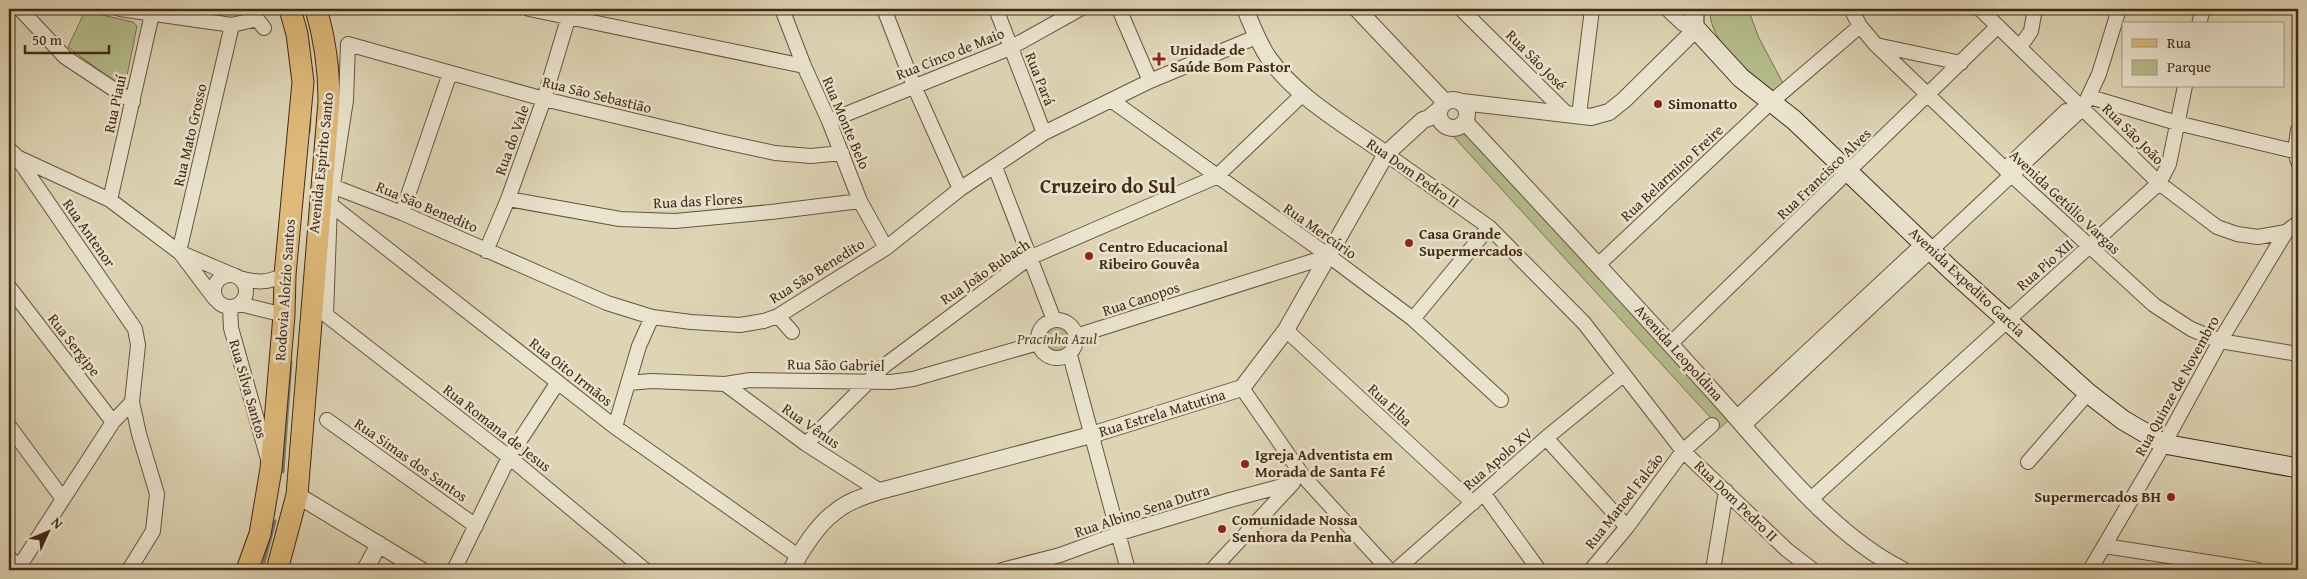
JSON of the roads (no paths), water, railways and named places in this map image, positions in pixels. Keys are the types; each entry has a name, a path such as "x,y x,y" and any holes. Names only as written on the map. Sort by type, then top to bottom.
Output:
{"main road":[{"name":"Rodovia Aloízio Santos","path":"248,567 260,534 271,469 284,315 285,274 302,82 297,34 290,9"},
{"name":"Rodovia Aloízio Santos","path":"277,570 297,495 329,101 329,68 323,30 316,9"},
{"name":"Avenida Expedito Garcia","path":"1695,21 1733,70 1770,103 1794,120 1928,247 2088,394 2123,420 2164,444 2298,468"},
{"path":"264,513 297,495 271,469"}],"street":[{"path":"20,9 65,57 133,102"},
{"path":"120,9 232,25 261,19"},
{"path":"529,9 570,13 804,66"},
{"name":"Rua Monte Belo","path":"782,9 860,201 886,248"},
{"path":"884,9 914,86 960,189"},
{"name":"Rua Pará","path":"996,9 1044,134"},
{"name":"Rua Cinco de Maio","path":"829,121 1010,48 1080,9"},
{"path":"1119,9 1150,81"},
{"name":"Rua Dom Pedro II","path":"1245,9 1256,37 1269,58 1303,94 1489,227 1584,323 1683,451 1788,550 1813,570"},
{"path":"1357,9 1439,113 1454,128 1465,122 1468,116 1467,108 1462,102"},
{"path":"1573,114 1592,9"},
{"path":"1667,9 1683,24 1695,21"},
{"name":"Avenida Getúlio Vargas","path":"1851,9 1860,26 1876,45 2089,247 2154,305 2191,329 2220,341 2298,354"},
{"name":"Rua São João","path":"1980,9 2083,102 2159,183 2217,227 2237,234 2258,237 2286,232"},
{"path":"2020,47 2031,31 2036,9"},
{"path":"1740,421 2083,102 2099,74 2119,9"},
{"path":"2200,22 2203,9"},
{"name":"Rua São José","path":"1464,10 1573,114"},
{"name":"Rua do Vale","path":"486,251 508,200 544,99 570,13"},
{"name":"Rua Piauí","path":"110,200 152,14"},
{"path":"1439,113 1456,100 1591,117 1609,112 1624,100 1695,21"},
{"name":"Rua Mato Grosso","path":"180,252 232,25"},
{"name":"Rua Belarmino Freire","path":"1598,265 1770,103 1860,26"},
{"name":"Rua Francisco Alves","path":"1670,344 1998,26"},
{"name":"Rua São Benedito","path":"332,186 402,213 607,303 652,317 740,325 764,321 778,316 886,248 960,189 1044,134 1150,81 1256,37"},
{"name":"Rua São Sebastião","path":"348,44 544,99 775,153 811,156 842,153"},
{"name":"Avenida Espírito Santo","path":"326,315 330,204 340,149 346,100 348,44"},
{"path":"1876,45 1961,63"},
{"path":"402,213 450,73"},
{"name":"Rua Pio XII","path":"1811,499 2159,183 2169,164 2185,88"},
{"name":"Rua João Bubach","path":"806,444 866,382 900,352 1029,258 1216,177 1303,94"},
{"name":"Rua Mercúrio","path":"1111,100 1216,177 1329,256 1413,319 1501,400"},
{"path":"2083,102 2177,122 2297,155 2298,130"},
{"name":"Rua Estrela Matutina","path":"794,563 834,512 853,501 880,490 1091,435 1242,388 1286,330 1386,154 1424,120 1439,113"},
{"name":"Avenida Leopoldina","path":"1465,122 1811,499 1857,542 1883,560 1903,570"},
{"path":"12,153 110,200 180,252 237,277 258,283 269,282 285,274"},
{"name":"Rua Antenor","path":"12,153 135,329 138,345 132,402"},
{"path":"995,167 1054,320"},
{"name":"Rua das Flores","path":"508,200 620,219 676,221 860,201"},
{"name":"Rua Oito Irmãos","path":"330,204 794,563"},
{"name":"Rua Quinze de Novembro","path":"2090,570 2164,444 2220,341 2286,232 2298,223"},
{"path":"1413,319 1489,227"},
{"path":"180,252 216,300 224,307 235,306 284,315"},
{"name":"Rua Canopos","path":"1076,336 1329,256"},
{"path":"216,300 213,291 217,281 225,276 237,277"},
{"path":"235,306 246,291 237,277"},
{"name":"Rua Sergipe","path":"9,287 113,422"},
{"name":"Rua Silva Santos","path":"235,306 231,328 271,469"},
{"name":"Rua Romana de Jesus","path":"326,315 509,457 645,570"},
{"path":"778,316 792,332"},
{"path":"615,426 639,346 652,317"},
{"path":"1054,320 1069,324 1076,336 1076,346 1070,355 1061,359 1051,358 1042,352 1038,343 1041,328 1054,320"},
{"name":"Rua Elba","path":"1286,330 1473,503"},
{"name":"Rua São Gabriel","path":"629,383 651,381 726,384 750,380 844,380 866,382 913,379 1038,343"},
{"path":"1070,355 1120,534 1128,570"},
{"name":"Rua Apolo XV","path":"1396,570 1546,438 1623,375"},
{"path":"454,570 509,457 558,382"},
{"name":"Rua Vênus","path":"726,384 806,444 880,490"},
{"path":"1242,388 1298,479 1389,570"},
{"path":"2028,462 2088,394"},
{"path":"9,557 17,569 113,422 132,402"},
{"path":"129,570 153,531 157,494 138,434 132,402"},
{"name":"Rua Simas dos Santos","path":"327,420 476,526"},
{"name":"Rua Dom Pedro II","path":"1683,451 1712,424"},
{"path":"9,426 63,499"},
{"path":"1546,438 1627,527"},
{"name":"Rua Manoel Falcão","path":"1591,570 1627,527 1683,451"},
{"path":"1212,570 1298,479"},
{"name":"Rua Albino Sena Dutra","path":"1002,570 1060,555 1120,534 1298,479"},
{"path":"1713,570 1726,491"},
{"path":"1484,494 1539,570"},
{"path":"297,495 421,570"},
{"path":"365,570 379,544"},
{"path":"2105,546 2215,567 2258,570"}],"waterway":[{"path":"309,132 310,118"},
{"path":"283,472 291,362"},
{"path":"262,570 275,521"}],"place":[{"name":"Unidade de Saúde Bom Pastor","path":"1159,59"},
{"name":"Simonatto","path":"1658,104"},
{"name":"Casa Grande Supermercados","path":"1409,243"},
{"name":"Centro Educacional Ribeiro Gouvêa","path":"1089,256"},
{"name":"Igreja Adventista em Morada de Santa Fé","path":"1245,464"},
{"name":"Supermercados BH","path":"2171,497"},
{"name":"Comunidade Nossa Senhora da Penha","path":"1222,529"}],"district":[{"name":"Cruzeiro do Sul","path":"1108,186"}],"park label":[{"name":"Pracinha Azul","path":"1057,339"}]}
